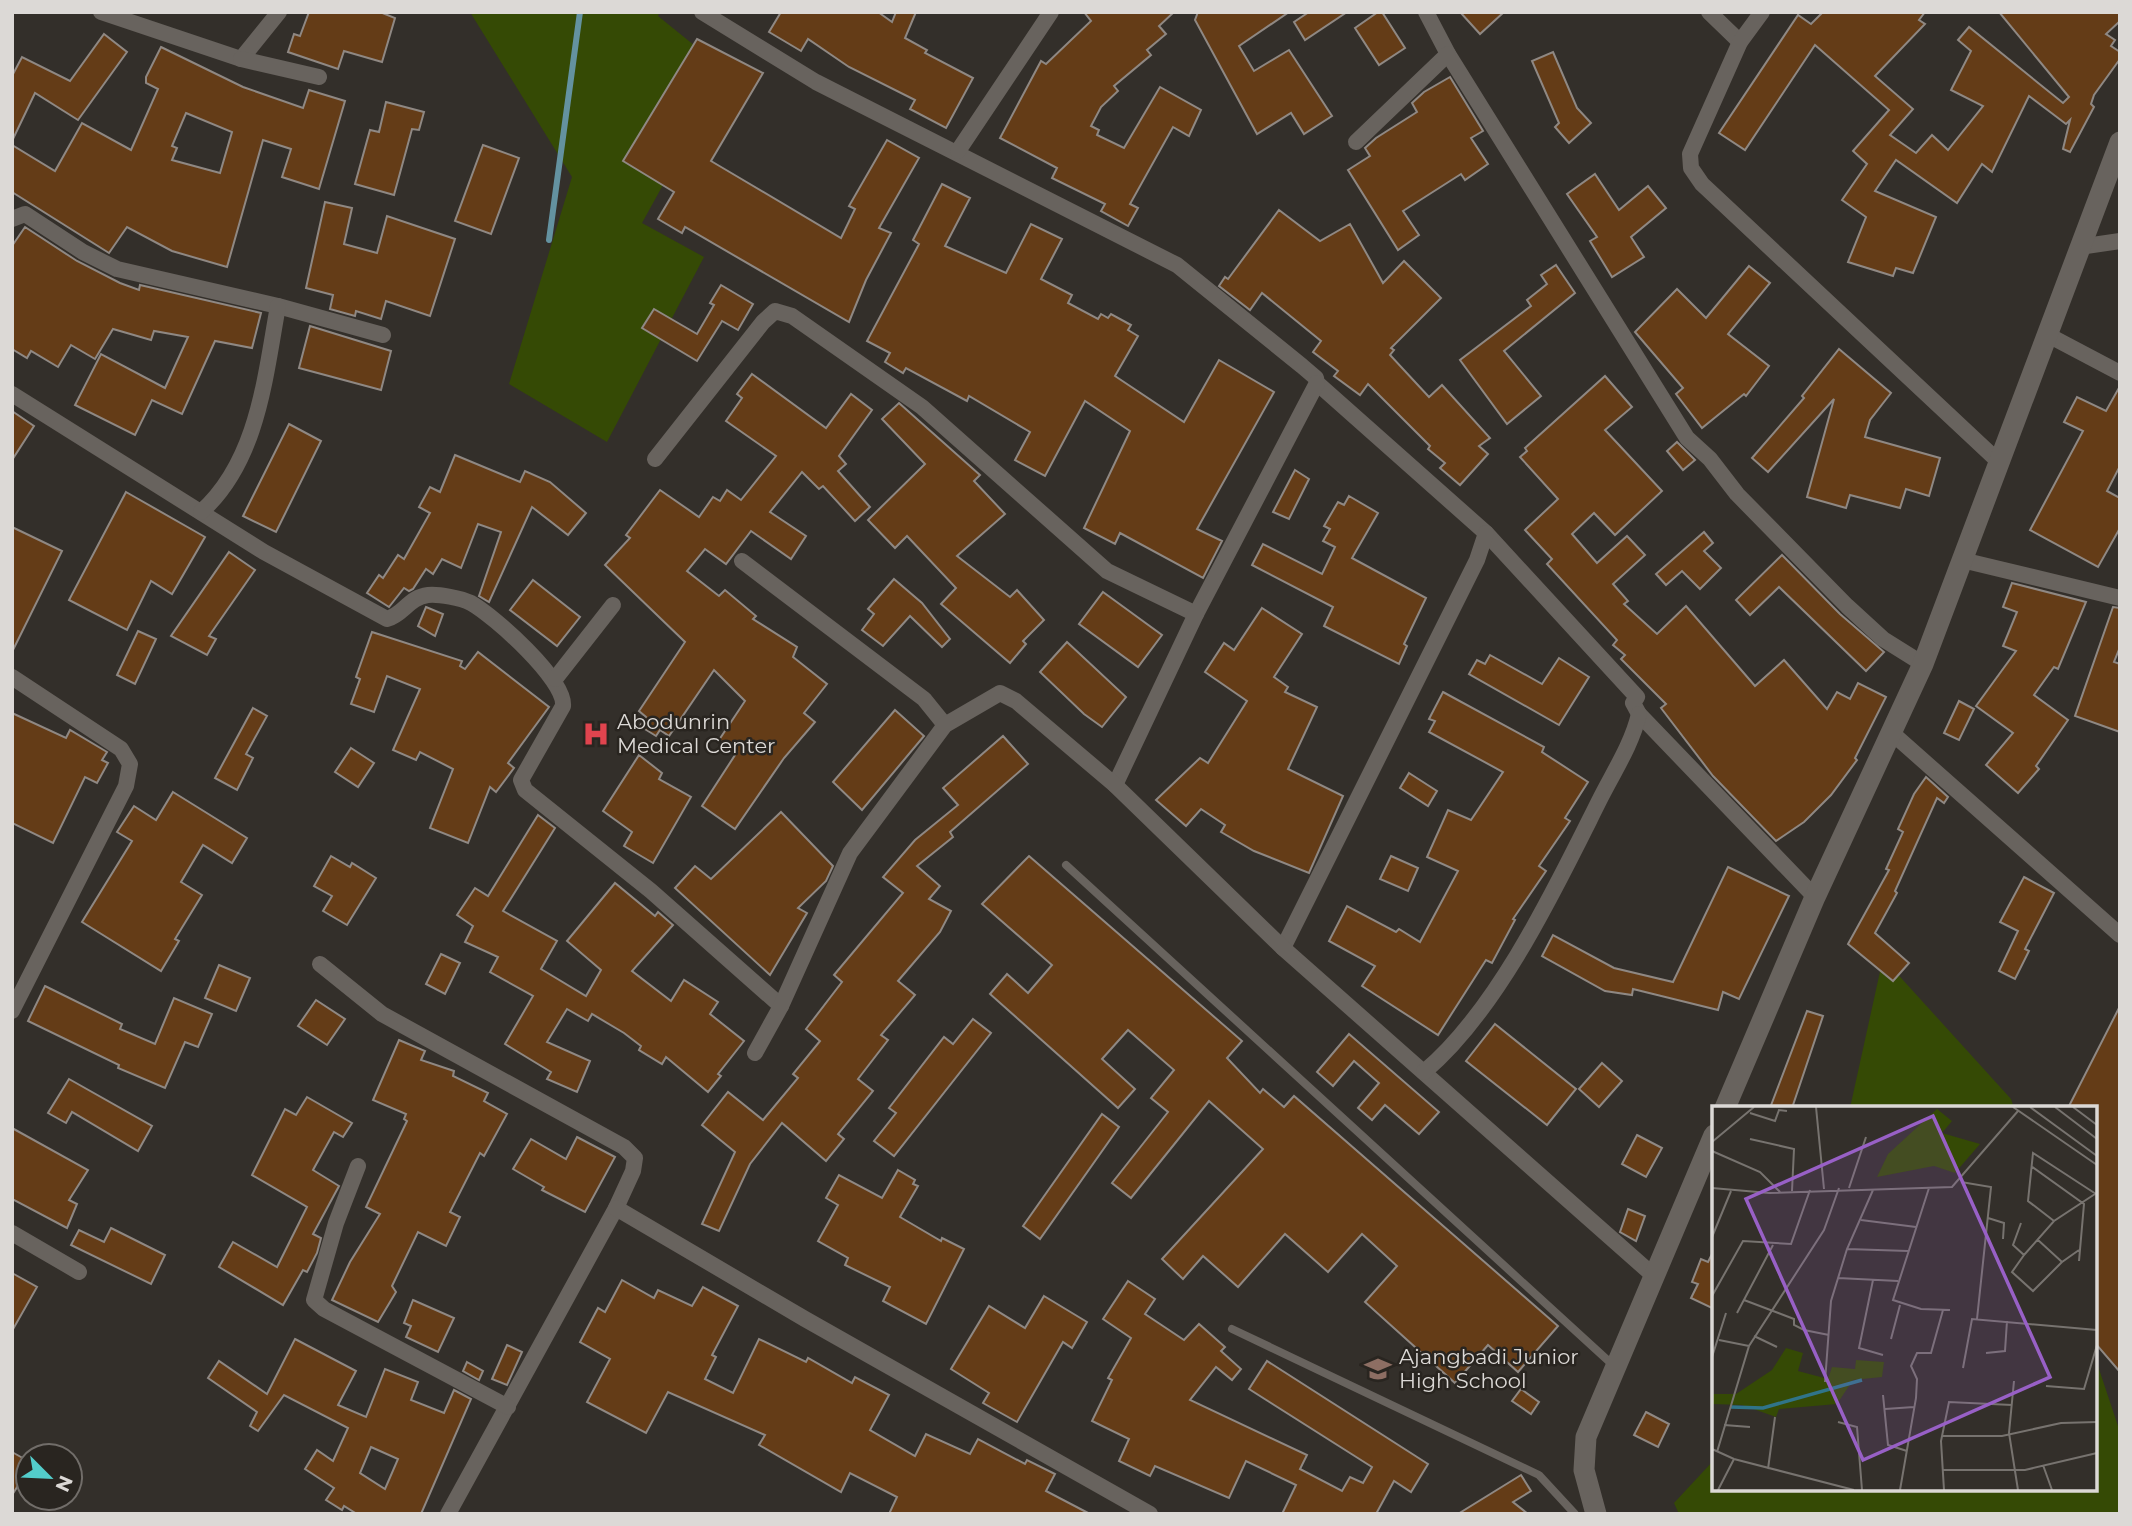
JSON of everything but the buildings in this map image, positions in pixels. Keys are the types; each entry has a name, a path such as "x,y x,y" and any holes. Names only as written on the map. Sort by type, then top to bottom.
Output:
{"street":[{"path":"101,12 241,59 320,77"},
{"path":"241,59 279,12"},
{"path":"702,12 816,82 957,151 1177,265 1316,378 1317,383 1486,533 1637,697 1633,703 1639,714 1815,897"},
{"path":"957,151 1051,12"},
{"path":"1426,12 1448,54 1687,438 1710,459 1737,494 1847,606 1882,639 1923,664"},
{"path":"1709,12 1740,42"},
{"path":"1762,12 1740,42 1697,135 1690,154 1691,168 1702,184 2000,462"},
{"path":"1356,142 1448,54"},
{"path":"1726,1106 1815,897 1923,664 2120,142"},
{"path":"12,219 25,214 83,252 117,269 278,306 383,335"},
{"path":"2079,247 2120,240"},
{"path":"201,512 220,495 233,476 250,433 261,399 278,306"},
{"path":"655,459 763,322 775,311 792,316 922,407 1107,571 1196,614"},
{"path":"2048,335 2120,373"},
{"path":"1115,785 1196,614 1317,383"},
{"path":"12,394 264,552 387,620 395,617 410,601 428,595 469,602 490,617 555,679 565,696 564,706 521,780 525,790 651,891 781,1006"},
{"path":"1283,948 1477,560 1486,533"},
{"path":"1962,560 2120,598"},
{"path":"742,561 924,699 945,725"},
{"path":"555,679 613,605"},
{"path":"12,677 121,749 130,764 126,786 12,1011"},
{"path":"755,1053 781,1006 849,853 945,725 1000,693 1016,701 1115,785 1283,948 1654,1276"},
{"path":"1424,1072 1454,1043 1512,965 1590,819 1639,714"},
{"path":"1892,733 2120,935"},
{"path":"320,964 382,1014 624,1147 635,1158 633,1171 616,1208 448,1514"},
{"path":"1596,1514 1584,1470 1586,1437 1712,1140"},
{"path":"358,1166 336,1223 314,1300 324,1308 508,1407"},
{"path":"616,1208 805,1319 1150,1514"},
{"path":"12,1233 79,1272"}],"lane":[{"path":"1066,865 1616,1368"},
{"path":"1232,1329 1539,1475 1575,1514"}],"green space":[{"path":"470,12 660,12 658,16 726,71 642,223 704,257 607,442 509,384 572,177"},
{"path":"1883,958 2011,1099 2013,1106 1850,1106"},
{"path":"2097,1363 2120,1432 2120,1514 1679,1514 1674,1503 1712,1462 1712,1491 2097,1491"}],"waterway":[{"path":"549,240 580,12"}],"place":[{"name":"Abodunrin Medical Center","path":"596,734"},
{"name":"Ajangbadi Junior High School","path":"1378,1369"}]}
